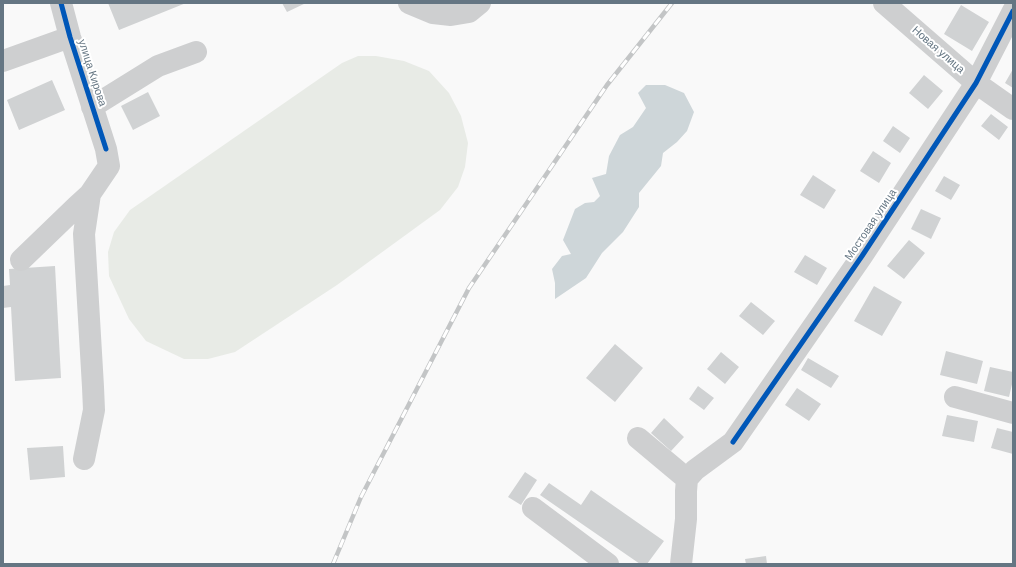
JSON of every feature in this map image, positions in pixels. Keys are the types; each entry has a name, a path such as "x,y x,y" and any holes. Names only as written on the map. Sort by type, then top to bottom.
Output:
{"street":[{"name":"улица Кирова","path":"62,3 70,36 106,149 109,166 90,194"},
{"path":"409,3 432,12 451,15 469,12 480,3"},
{"name":"Новая улица","path":"884,3 976,83 1013,109"},
{"name":"Мостовая улица","path":"687,480 695,470 732,442 862,256 976,83 1013,11"},
{"path":"3,61 70,36"},
{"path":"92,107 158,66 196,52"},
{"path":"21,260 90,194"},
{"path":"84,459 94,410 84,234 90,194"},
{"path":"955,397 1013,413"},
{"path":"638,438 687,480 686,519 681,564"},
{"path":"533,508 608,564"}],"shaded area":[{"path":"358,56 376,56 404,61 429,71 449,93 461,116 468,143 465,167 458,187 440,210 337,285 235,352 208,359 184,359 146,341 129,319 109,276 108,252 114,232 130,210 342,63"},
{"path":"646,85 665,85 684,93 694,112 687,131 677,142 663,153 661,166 639,193 639,207 623,232 602,253 586,278 555,299 555,283 552,269 562,256 571,254 563,240 575,209 585,203 594,202 600,196 592,178 606,174 609,156 620,135 633,127 646,108 638,93"}],"building":[{"path":"108,3 186,3 119,30"},
{"path":"282,3 306,3 287,12"},
{"path":"961,5 989,22 972,51 944,34"},
{"path":"1013,69 1013,88 1005,83"},
{"path":"924,75 943,91 928,109 909,93"},
{"path":"52,80 65,110 19,130 7,100"},
{"path":"148,92 160,116 133,130 121,106"},
{"path":"991,114 1008,127 999,140 981,126"},
{"path":"893,126 910,138 900,153 883,141"},
{"path":"873,151 891,163 879,183 860,171"},
{"path":"813,175 836,190 824,209 800,195"},
{"path":"944,176 960,185 951,200 935,191"},
{"path":"921,209 941,218 931,239 911,229"},
{"path":"909,240 925,253 904,279 887,266"},
{"path":"805,255 827,268 817,285 794,272"},
{"path":"55,266 61,378 15,381 11,307 3,308 3,286 10,285 9,269"},
{"path":"874,286 902,302 882,336 854,321"},
{"path":"751,302 775,321 763,335 739,316"},
{"path":"615,344 643,368 615,402 586,378"},
{"path":"946,351 983,361 977,384 940,375"},
{"path":"721,352 739,367 725,384 707,369"},
{"path":"808,358 839,376 831,388 801,370"},
{"path":"990,367 1013,372 1013,380 1009,397 984,391"},
{"path":"698,386 714,398 704,410 689,399"},
{"path":"797,388 821,404 809,421 785,405"},
{"path":"947,415 978,421 974,442 942,436"},
{"path":"664,418 684,437 671,451 651,433"},
{"path":"997,428 1013,432 1013,454 991,448"},
{"path":"63,446 65,477 30,480 27,448"},
{"path":"525,472 537,480 521,505 508,497"},
{"path":"549,483 581,505 591,490 664,541 647,564 640,564 540,495"},
{"path":"766,556 767,564 746,564 745,559"}],"railway":[{"path":"333,564 361,497 469,288 607,85 672,3"}],"cycle path":[{"path":"61,3 70,37 106,149"},
{"path":"733,442 862,256 976,83 1013,11"}]}
